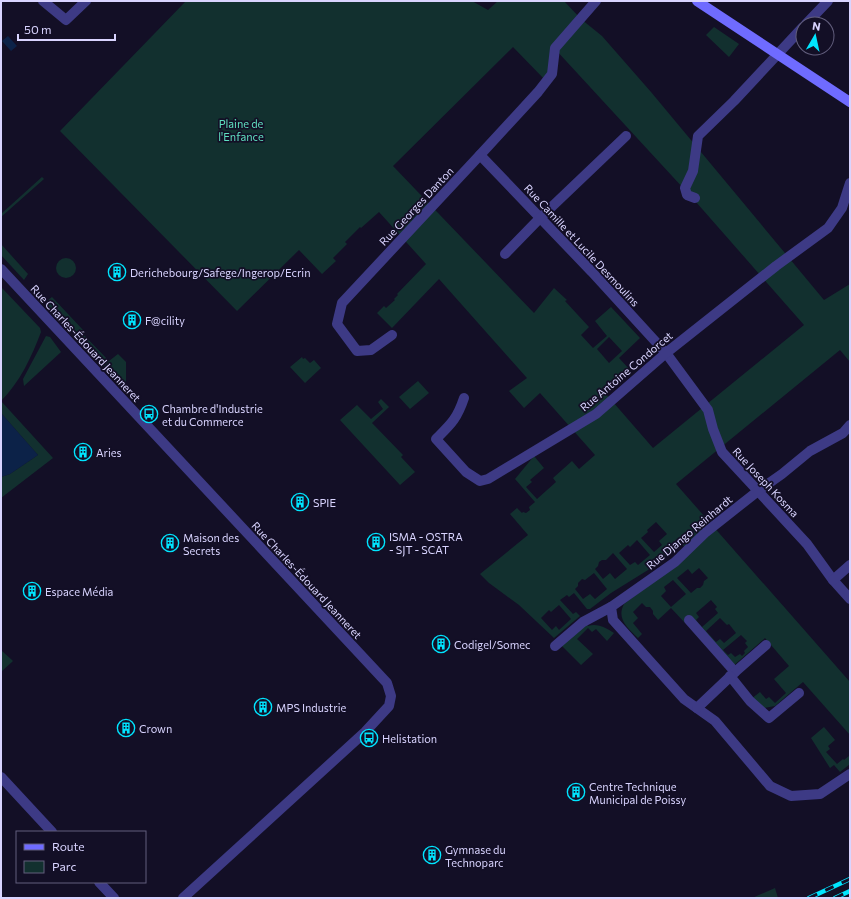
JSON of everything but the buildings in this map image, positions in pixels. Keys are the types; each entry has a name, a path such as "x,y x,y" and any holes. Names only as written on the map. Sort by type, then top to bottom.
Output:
{"street":[{"path":"43,1 66,20 86,1"},
{"name":"Rue Georges Danton","path":"392,335 371,350 357,350 337,324 342,303 538,92 552,74 555,48 596,1"},
{"path":"697,1 850,102"},
{"path":"814,16 828,1"},
{"path":"695,198 687,195 685,188 693,171 698,136 734,101 795,35"},
{"path":"505,254 540,218 626,136"},
{"name":"Rue Camille et Lucile Desmoulins","path":"480,155 592,272 666,353"},
{"name":"Rue Antoine Condorcet","path":"464,398 459,413 452,423 436,439 466,472 480,481 488,479 596,414 666,353 776,266 828,228 842,208 850,183"},
{"name":"Rue Charles-Édouard Jeanneret","path":"1,268 387,683 391,696 389,706 365,732 183,898"},
{"name":"Rue Joseph Kosma","path":"666,353 708,410 713,429 722,452 807,544 833,580 850,599"},
{"name":"Rue Django Reinhardt","path":"555,646 584,622 611,607 675,562 706,532 758,491 810,452 843,434 850,425"},
{"path":"833,580 850,565"},
{"path":"611,607 613,620 684,699 715,721 770,786 791,796 820,794 850,774"},
{"path":"689,620 732,674 750,701 769,718 799,693"},
{"path":"698,708 732,674 766,645"},
{"path":"1,777 51,831"},
{"path":"100,883 114,898"}],"green space":[{"name":"Plaine de l'Enfance","path":"186,1 472,1 488,10 498,1 564,1 581,19 602,36 651,92 824,300 850,284 850,362 840,350 676,484 850,682 850,735 803,682 775,706 764,708 751,699 760,692 766,699 769,697 775,703 786,693 774,679 789,666 765,638 732,667 690,619 685,623 671,608 658,620 650,607 646,607 642,603 633,612 638,618 633,623 642,634 638,638 627,627 621,614 624,604 690,554 682,544 648,570 611,593 590,609 587,609 574,593 569,597 567,595 560,600 573,614 576,612 580,616 554,638 519,605 489,583 480,574 528,535 510,514 517,508 522,513 526,513 530,510 529,507 535,502 515,479 534,456 544,468 530,480 532,482 526,487 537,499 556,482 553,478 572,461 579,469 595,455 540,393 524,408 509,391 527,378 439,279 392,328 377,313 384,306 386,308 395,300 394,299 398,295 397,294 426,264 379,212 361,228 360,227 345,242 347,244 333,258 336,261 322,274 299,250 237,311 60,131","holes":["513,47 546,81 555,49 696,202 804,325 653,448 606,394 631,371 619,358 640,338 611,307 595,321 607,336 593,348 581,335 589,327 565,301 567,300 554,288 534,313 393,166","609,337 622,351 609,363 597,349","656,522 667,534 659,541 662,545 654,552 641,538 648,532 647,530","637,540 650,555 638,565 635,562 630,565 619,553 628,545 630,547","613,553 627,569 615,579 610,573 603,579 595,569 602,560 606,560","699,568 708,578 704,581 700,588 697,588 691,593 677,578 688,569 692,574","594,573 607,589 595,599 590,594 583,599 575,589 578,586 578,583 582,579 585,580","673,580 686,594 671,607 661,596 666,591 664,587","711,600 717,607 715,609 718,613 702,627 696,620 699,617 696,613","559,605 571,619 559,630 556,626 552,630 541,618 549,610 551,612","720,618 727,625 729,624 736,633 724,643 720,639 716,642 706,631","741,635 747,641 745,643 748,647 744,651 745,653 742,656 740,654 735,657 731,653 728,655 723,650"]},
{"path":"714,27 739,44 729,57 706,35"},
{"path":"42,177 44,179 1,217 1,214"},
{"path":"1,244 28,274 24,280 1,255"},
{"path":"66,258 73,261 76,268 73,275 66,278 59,275 56,268 59,261"},
{"path":"1,287 40,328 41,332 34,350 20,377 1,401"},
{"path":"52,297 83,330 81,332 109,361 118,354 126,362 126,386 122,386 46,304"},
{"path":"46,336 50,337 61,352 24,386 23,379"},
{"path":"302,357 310,363 314,360 321,368 305,383 290,367"},
{"path":"418,381 429,393 410,409 399,397"},
{"path":"381,399 389,407 372,423 403,455 401,457 415,472 400,485 340,420 357,405 371,419 383,409 378,402"},
{"path":"1,401 53,458 1,498 1,477 10,474 38,455 1,413"},
{"path":"586,623 588,626 599,626 614,633 607,641 596,629 592,632 588,628 577,639 593,654 581,665 561,645"},
{"path":"1,650 13,661 1,672"},
{"path":"824,727 835,740 828,746 830,749 826,752 837,764 843,759 844,760 849,756 850,757 850,764 840,772 834,765 830,768 811,738"},
{"path":"775,888 778,898 752,898"}],"water":[{"path":"8,36 17,46 11,51 2,41"},
{"path":"1,413 38,455 10,474 1,477"}],"railway":[{"path":"809,898 850,879"},
{"path":"835,898 850,891"}],"place":[{"name":"Derichebourg/Safege/Ingerop/Ecrin","path":"117,272"},
{"name":"F@cility","path":"132,320"},
{"name":"Chambre d'Industrie et du Commerce","path":"149,414"},
{"name":"Aries","path":"83,452"},
{"name":"SPIE","path":"300,502"},
{"name":"ISMA - OSTRA - SJT - SCAT","path":"376,542"},
{"name":"Maison des Secrets","path":"170,543"},
{"name":"Espace Média","path":"32,591"},
{"name":"Codigel/Somec","path":"441,644"},
{"name":"MPS Industrie","path":"263,707"},
{"name":"Crown","path":"126,728"},
{"name":"Helistation","path":"369,738"},
{"name":"Centre Technique Municipal de Poissy","path":"576,792"},
{"name":"Gymnase du Technoparc","path":"432,855"}]}
